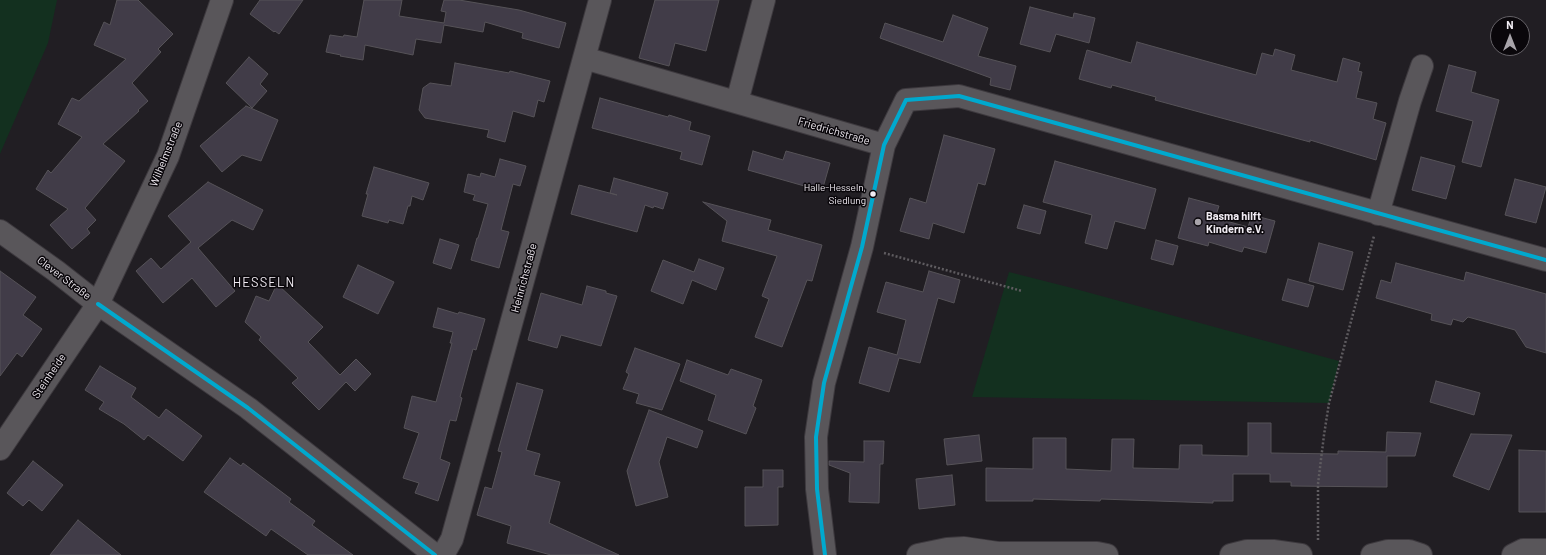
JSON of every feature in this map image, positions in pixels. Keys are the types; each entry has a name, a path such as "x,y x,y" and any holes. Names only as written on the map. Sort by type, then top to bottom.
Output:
{"street":[{"name":"Wilhelmstraße","path":"98,304 168,156 222,0"},
{"name":"Heinrichstraße","path":"443,555 452,539 584,58 598,0"},
{"path":"737,102 764,0"},
{"name":"Friedrichstraße","path":"584,58 884,145 906,100 959,96 1546,260"},
{"path":"1379,214 1410,101 1422,66"},
{"path":"825,555 816,489 816,437 824,383 862,247 884,145"},
{"name":"Clever Straße","path":"0,231 56,271 98,304 248,408 435,555"},
{"name":"Steinheide","path":"0,449 98,304"},
{"path":"918,555 947,549 964,548 998,553 1097,553 1107,555"},
{"path":"1514,555 1523,550 1546,550"},
{"path":"1231,555 1247,551 1310,551"},
{"path":"1372,555 1388,551 1409,551 1421,555"}],"path":[{"path":"1310,551 1329,403 1379,214"},
{"path":"862,247 1022,292"}],"green space":[{"path":"0,0 57,0 48,43 0,154"},
{"path":"1009,272 1339,361 1329,403 972,397"}],"building":[{"path":"117,0 138,0 173,34 158,49 161,52 132,83 148,101 103,144 125,161 85,208 96,220 87,229 90,233 72,249 50,225 68,209 36,189 48,170 51,173 82,137 58,124 72,98 79,101 126,59 94,45 104,22 110,25"},
{"path":"260,0 303,0 279,34 250,14"},
{"path":"364,0 402,0 399,16 444,23 446,12 441,11 444,0 459,0 519,10 566,23 559,48 522,38 523,33 485,22 483,32 444,25 441,43 416,39 413,55 365,45 363,60 326,52 330,35 357,37"},
{"path":"655,0 719,0 706,51 675,43 669,66 639,58"},
{"path":"1030,7 1073,18 1074,13 1095,18 1089,43 1056,34 1050,52 1020,44"},
{"path":"953,15 988,28 978,56 1016,66 1010,90 990,85 991,78 880,38 885,23 943,42"},
{"path":"1137,42 1256,75 1262,53 1273,56 1275,49 1295,55 1291,70 1337,82 1343,58 1360,63 1358,71 1362,72 1356,98 1377,103 1373,119 1386,123 1376,160 1310,140 1310,142 1155,100 1156,97 1112,85 1111,88 1079,79 1087,50 1131,63"},
{"path":"249,57 268,74 260,84 267,91 252,108 226,83"},
{"path":"455,63 509,73 510,71 550,81 544,102 538,100 534,117 513,111 505,142 487,137 489,130 425,118 419,110 423,88 430,83 451,86"},
{"path":"1449,65 1476,72 1471,92 1499,100 1481,167 1462,162 1473,121 1436,111"},
{"path":"600,98 691,122 689,130 710,136 702,165 680,159 682,152 592,128"},
{"path":"246,106 278,120 261,161 242,155 222,172 200,146"},
{"path":"944,135 995,149 985,185 978,183 964,233 933,223 929,239 900,231 910,198 926,203"},
{"path":"753,151 783,160 786,151 830,163 822,191 748,170"},
{"path":"1421,157 1455,166 1446,199 1412,190"},
{"path":"500,159 526,166 520,186 513,184 501,230 509,232 499,268 471,260 488,204 473,200 475,195 464,192 468,174 480,177 481,173 495,177"},
{"path":"1055,161 1156,189 1145,229 1115,221 1107,249 1085,243 1092,215 1043,202"},
{"path":"374,167 429,183 423,200 412,196 403,224 389,220 388,223 362,216 368,194 366,194"},
{"path":"614,178 668,193 663,209 645,205 637,232 571,214 579,185 617,195 610,193"},
{"path":"1515,179 1546,187 1536,223 1505,215"},
{"path":"208,182 263,210 253,230 232,220 198,248 235,291 216,307 192,278 163,303 136,271 151,258 161,269 191,242 168,216"},
{"path":"1189,198 1219,206 1215,218 1248,227 1252,215 1275,221 1266,253 1244,247 1242,252 1209,242 1208,246 1178,238"},
{"path":"703,202 771,220 768,230 822,245 812,281 807,280 782,347 755,337 769,299 762,296 777,256 722,241 727,221"},
{"path":"1024,205 1046,211 1040,234 1017,228"},
{"path":"440,239 459,245 451,269 433,263"},
{"path":"1156,240 1178,246 1173,265 1151,259"},
{"path":"1319,243 1353,252 1343,290 1309,281"},
{"path":"699,259 724,268 716,290 692,280 683,304 651,291 663,260 694,272"},
{"path":"1396,263 1464,281 1466,272 1546,294 1546,353 1526,347 1515,330 1468,317 1463,322 1453,319 1451,325 1431,320 1432,314 1376,298 1381,280 1391,283"},
{"path":"358,265 394,282 378,314 343,297"},
{"path":"0,271 36,297 23,315 42,329 22,357 17,353 0,376"},
{"path":"929,271 960,280 954,303 938,298 920,363 899,358 889,392 859,383 869,347 897,355 906,320 877,312 886,282 923,292"},
{"path":"1288,279 1314,286 1308,307 1282,300"},
{"path":"277,284 323,327 308,342 340,375 356,359 371,374 355,391 346,382 319,410 292,383 298,378 259,340 261,337 245,322 256,296 269,301"},
{"path":"587,286 606,291 606,293 617,296 601,346 561,335 557,348 528,340 541,293 582,305"},
{"path":"438,308 458,314 459,312 485,319 476,350 473,349 460,397 462,398 456,421 450,420 440,459 450,463 438,501 415,493 419,483 403,478 419,433 404,428 412,396 436,402 452,343 450,343 453,332 433,327"},
{"path":"635,348 680,364 662,410 636,403 639,394 623,389 629,374 626,372"},
{"path":"687,360 728,375 731,369 762,380 753,406 756,408 746,434 708,420 716,395 680,381"},
{"path":"100,366 136,388 131,397 159,418 166,409 202,436 183,461 148,435 144,440 124,424 99,409 104,402 85,390"},
{"path":"1436,381 1480,393 1474,415 1430,402"},
{"path":"517,383 543,390 526,450 540,454 534,475 560,482 549,523 619,555 551,555 507,543 511,526 477,515 485,487 492,489 502,452 498,451"},
{"path":"649,410 703,431 697,448 667,437 659,462 668,497 636,506 627,471"},
{"path":"1248,423 1271,423 1271,453 1338,454 1338,451 1386,452 1387,432 1421,433 1415,456 1387,456 1387,487 1291,486 1291,482 1270,482 1270,474 1233,474 1233,501 1213,501 1213,503 1101,499 1100,501 1033,499 1033,501 986,501 986,468 1033,469 1033,438 1066,438 1066,469 1111,471 1112,439 1134,439 1133,468 1179,469 1180,445 1202,445 1202,455 1248,456"},
{"path":"1471,434 1512,435 1489,490 1453,476"},
{"path":"979,435 982,461 947,465 944,439"},
{"path":"864,441 884,441 883,464 880,464 879,503 849,502 850,473 829,465 829,461 864,462"},
{"path":"1519,450 1546,451 1546,512 1519,512"},
{"path":"230,458 241,466 243,463 291,499 289,502 315,521 312,525 353,555 308,555 271,529 266,536 204,492"},
{"path":"33,461 63,485 42,511 29,500 23,506 7,493"},
{"path":"763,470 783,470 783,487 778,487 778,525 745,526 745,487 763,487"},
{"path":"952,475 955,505 919,509 916,479"},
{"path":"78,520 121,555 50,555"}],"transit line":[{"path":"825,555 817,489 816,437 824,383 862,247 884,145 906,100 959,96 1546,260"},
{"path":"98,304 248,408 435,555"}],"place":[{"name":"Halle-Hesseln, Siedlung","path":"873,194"},
{"name":"Basma hilft Kindern e.V.","path":"1198,222"}],"district":[{"name":"HESSELN","path":"264,283"}]}
